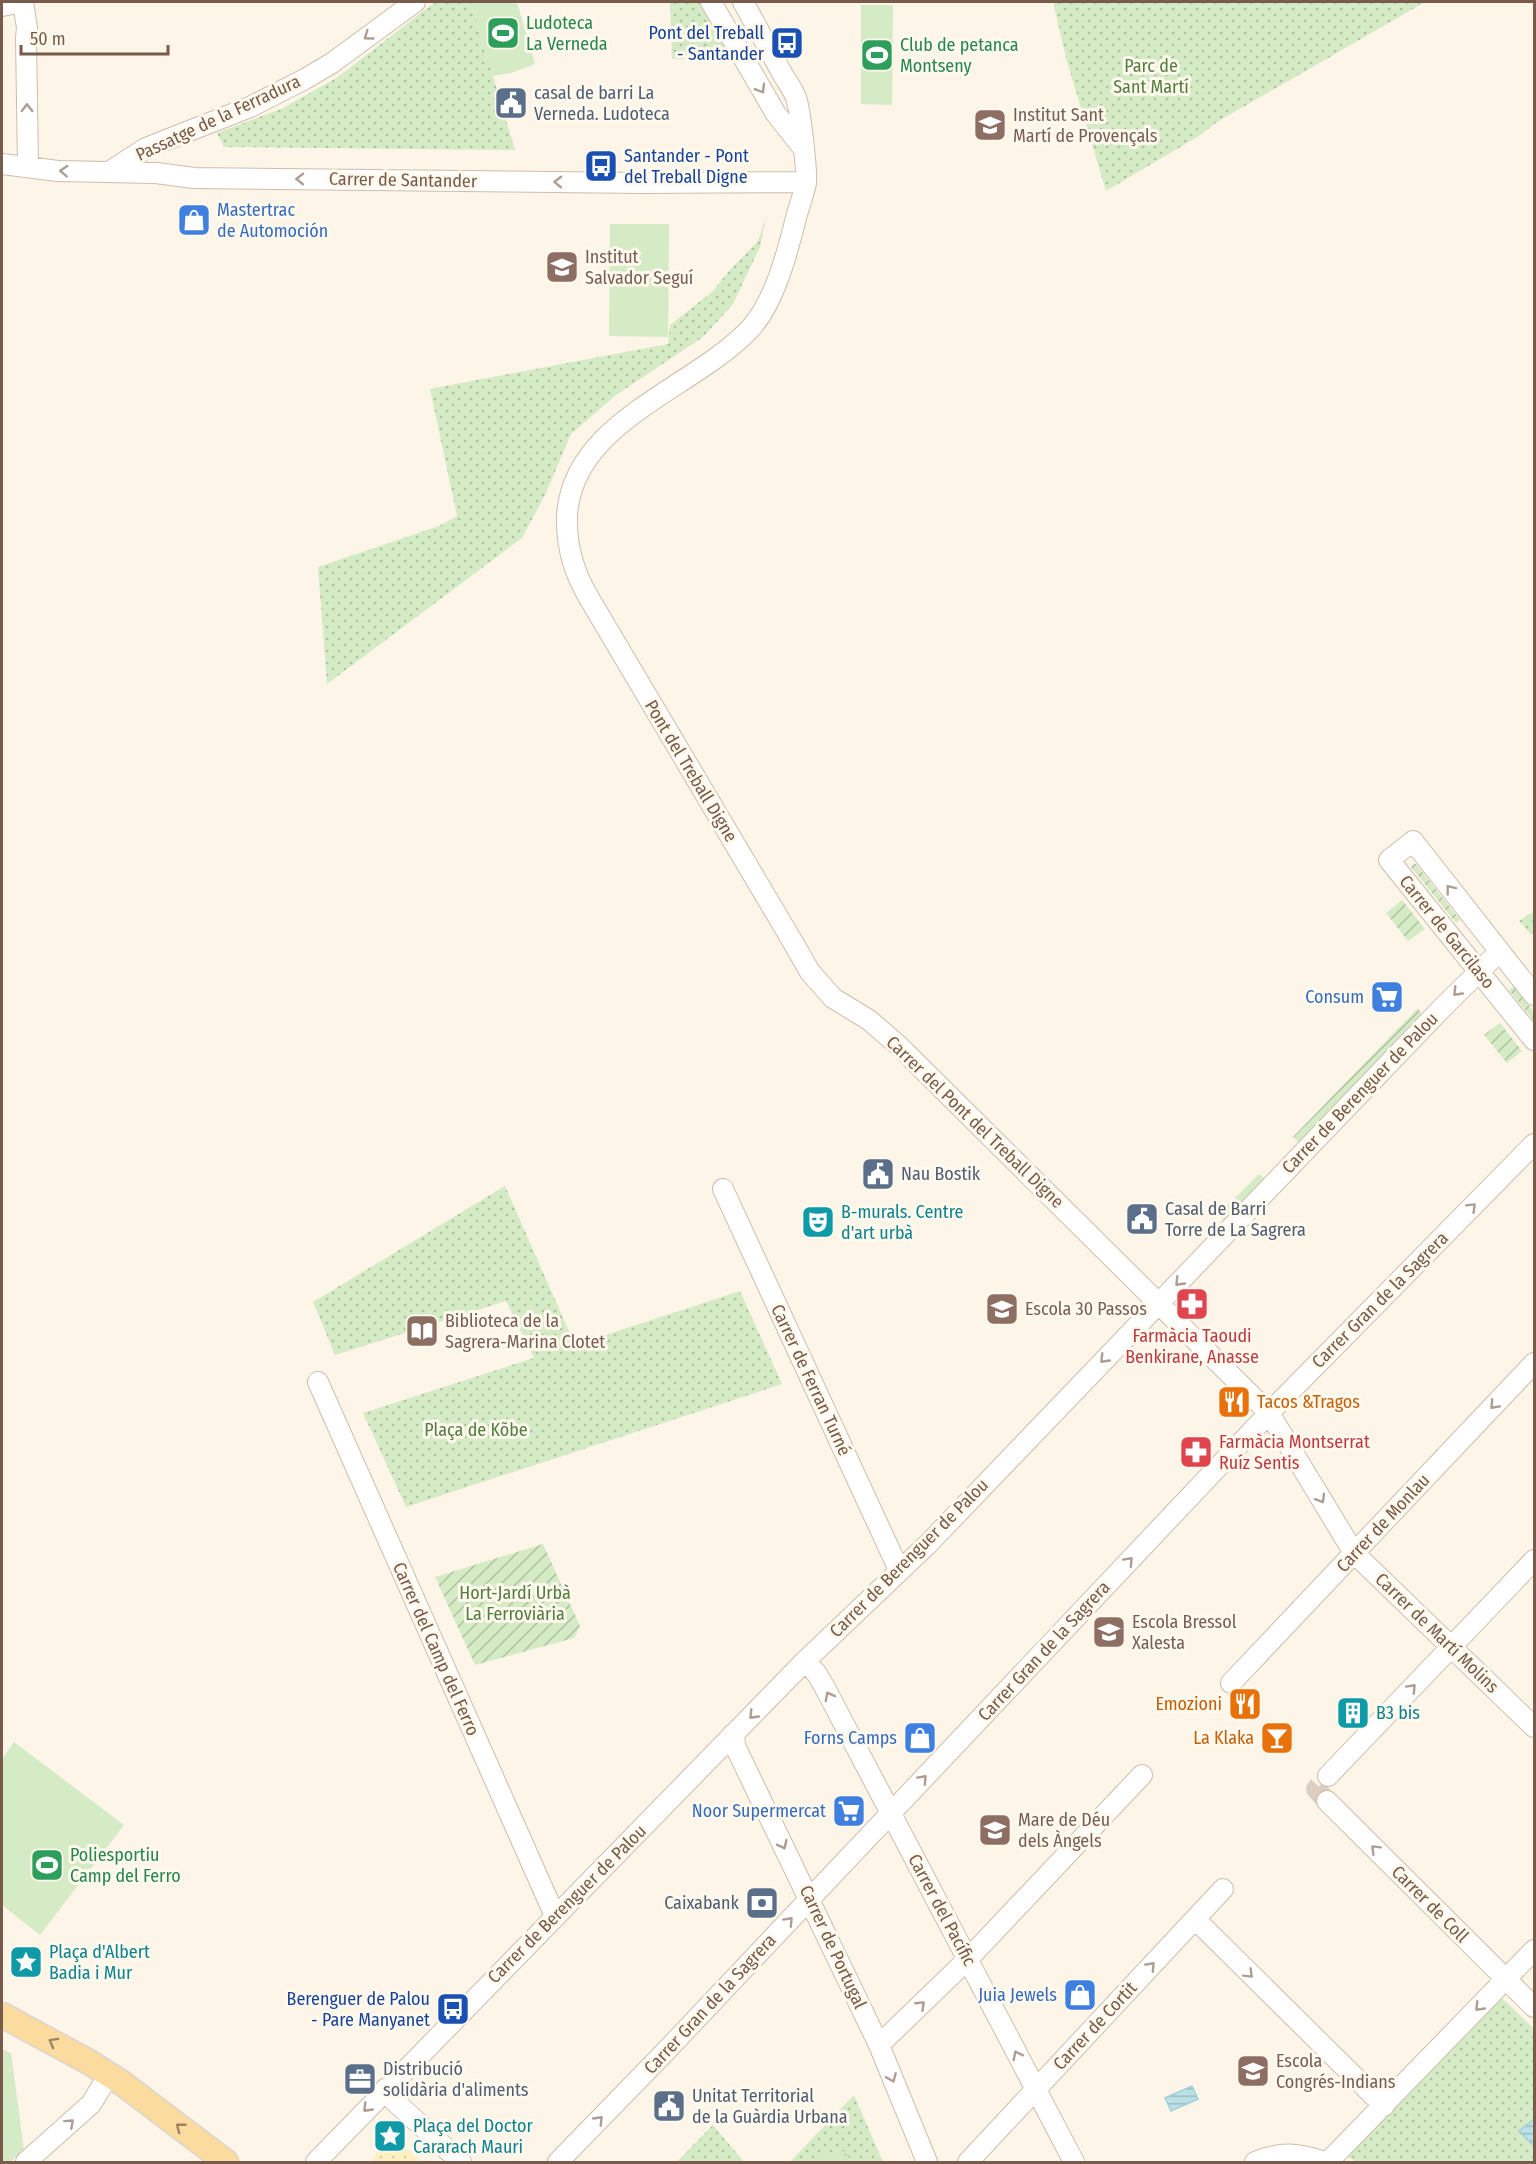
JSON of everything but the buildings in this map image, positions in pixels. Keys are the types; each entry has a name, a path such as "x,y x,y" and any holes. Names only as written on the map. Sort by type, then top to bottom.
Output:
{"main road":[{"path":"2,2015 103,2071 138,2094 226,2163"}],"street":[{"path":"2,6 23,2 27,28 28,166"},
{"name":"Passatge de la Ferradura","path":"109,172 146,148 250,107 305,79 332,63 415,2"},
{"path":"711,2 776,114 803,148"},
{"path":"743,2 797,99 806,182"},
{"name":"Carrer de Santander","path":"2,164 58,171 156,173 194,178 632,183 806,182"},
{"name":"Pont del Treball Digne","path":"794,944 589,598 576,569 568,543 567,527 568,505 579,470 595,447 614,428 722,354 750,328 766,306 780,272 806,182"},
{"name":"Carrer de Garcilaso","path":"1534,995 1413,841 1389,860 1534,1040"},
{"name":"Carrer del Pont del Treball Digne","path":"794,944 820,984 833,998 868,1020 899,1046 1269,1413"},
{"name":"Carrer de Berenguer de Palou","path":"316,2163 385,2089 805,1661 928,1544 1499,952"},
{"name":"Carrer Gran de la Sagrera","path":"558,2163 1269,1413 1534,1144"},
{"name":"Carrer de Ferran Turné","path":"723,1190 899,1570"},
{"name":"Carrer de Monlau","path":"1232,1683 1534,1362"},
{"name":"Carrer del Camp del Ferro","path":"318,1382 555,1916"},
{"name":"Carrer de Martí Molins","path":"1269,1413 1354,1553 1534,1726"},
{"path":"1329,1776 1534,1560"},
{"name":"Carrer del Pacífic","path":"805,1661 821,1682 1074,2163"},
{"name":"Carrer de Portugal","path":"734,1734 736,1748 879,2045 927,2163"},
{"path":"879,2045 968,1959 1142,1775"},
{"name":"Carrer de Coll","path":"1327,1801 1534,2007"},
{"name":"Carrer de Cortit","path":"968,2163 1223,1889"},
{"path":"1195,1919 1384,2106"},
{"path":"1255,2163 1271,2156 1302,2155 1327,2163 1534,1950"},
{"path":"26,2163 91,2104 105,2081 103,2071"},
{"path":"385,2089 391,2098 461,2163"}],"green space":[{"path":"435,2 471,2 515,150 224,147 217,133 283,108 338,77"},
{"name":"Ludoteca La Verneda","path":"471,2 517,2 535,64 511,73 493,76"},
{"path":"670,2 701,2 737,61 672,59"},
{"name":"Parc de Sant Martí","path":"1053,2 1425,2 1217,122 1199,136 1106,191 1066,58"},
{"name":"Club de petanca Montseny","path":"861,5 893,5 892,105 861,104"},
{"path":"766,217 760,247 733,304 703,337 616,395 571,434 545,495 522,538 327,684 318,567 439,526 457,516 430,389 668,344 670,325 712,292 758,241"},
{"path":"610,224 669,224 668,337 609,336"},
{"path":"1412,864 1416,864 1460,920 1456,923 1411,867"},
{"path":"1402,900 1425,929 1408,941 1386,913"},
{"path":"1534,911 1534,931 1531,935 1519,921"},
{"path":"1514,986 1534,1012 1534,1021 1509,990"},
{"path":"1418,1008 1422,1015 1299,1143 1293,1137"},
{"path":"1500,1023 1522,1051 1507,1063 1484,1035"},
{"path":"1259,1174 1264,1178 1224,1220 1218,1215"},
{"name":"Plaça de Kõbe","path":"505,1186 575,1345 740,1291 782,1384 406,1507 363,1413 534,1358 506,1301 335,1355 313,1302"},
{"name":"Hort-Jardí Urbà La Ferroviària","path":"543,1544 580,1626 574,1638 475,1665 435,1577"},
{"name":"Poliesportiu Camp del Ferro","path":"14,1742 124,1825 40,1935 2,1905 2,1759"},
{"path":"1502,1998 1534,2029 1534,2162 1356,2162 1344,2154"},
{"path":"2,2049 11,2053 24,2150 10,2162 2,2162"},
{"path":"854,2095 883,2162 790,2162"},
{"path":"713,2125 744,2162 677,2162 709,2129"},
{"path":"836,2150 842,2150 853,2162 814,2162 818,2158"}],"sand":[{"path":"386,2130 421,2162 373,2162"}],"water":[{"path":"1192,2086 1198,2099 1171,2111 1165,2098"},
{"path":"1534,2119 1534,2146 1519,2131"}],"tunnel":[{"path":"1327,1801 1316,1789 1328,1776"}],"place":[{"name":"Ludoteca La Verneda","path":"503,33"},
{"name":"Pont del Treball - Santander","path":"787,43"},
{"name":"Club de petanca Montseny","path":"877,55"},
{"name":"casal de barri La Verneda. Ludoteca","path":"511,103"},
{"name":"Institut Sant Martí de Provençals","path":"990,125"},
{"name":"Santander - Pont del Treball Digne","path":"601,166"},
{"name":"Mastertrac de Automoción","path":"194,220"},
{"name":"Institut Salvador Seguí","path":"562,267"},
{"name":"Consum","path":"1387,997"},
{"name":"Nau Bostik","path":"878,1174"},
{"name":"Casal de Barri Torre de La Sagrera","path":"1142,1219"},
{"name":"B-murals. Centre d'art urbà","path":"818,1222"},
{"name":"Farmàcia Taoudi Benkirane, Anasse","path":"1192,1304"},
{"name":"Escola 30 Passos","path":"1002,1309"},
{"name":"Biblioteca de la Sagrera-Marina Clotet","path":"422,1331"},
{"name":"Tacos &Tragos","path":"1234,1402"},
{"name":"Farmàcia Montserrat Ruíz Sentis","path":"1196,1452"},
{"name":"Escola Bressol Xalesta","path":"1109,1632"},
{"name":"Emozioni","path":"1245,1704"},
{"name":"B3 bis","path":"1353,1713"},
{"name":"Forns Camps","path":"920,1738"},
{"name":"La Klaka","path":"1277,1738"},
{"name":"Noor Supermercat","path":"849,1811"},
{"name":"Mare de Déu dels Àngels","path":"995,1830"},
{"name":"Poliesportiu Camp del Ferro","path":"47,1865"},
{"name":"Caixabank","path":"762,1903"},
{"name":"Plaça d'Albert Badia i Mur","path":"26,1962"},
{"name":"Juia Jewels","path":"1080,1995"},
{"name":"Berenguer de Palou - Pare Manyanet","path":"453,2009"},
{"name":"Escola Congrés-Indians","path":"1253,2071"},
{"name":"Distribució solidària d'aliments","path":"360,2079"},
{"name":"Unitat Territorial de la Guàrdia Urbana","path":"669,2106"},
{"name":"Plaça del Doctor Cararach Mauri","path":"390,2136"}]}
